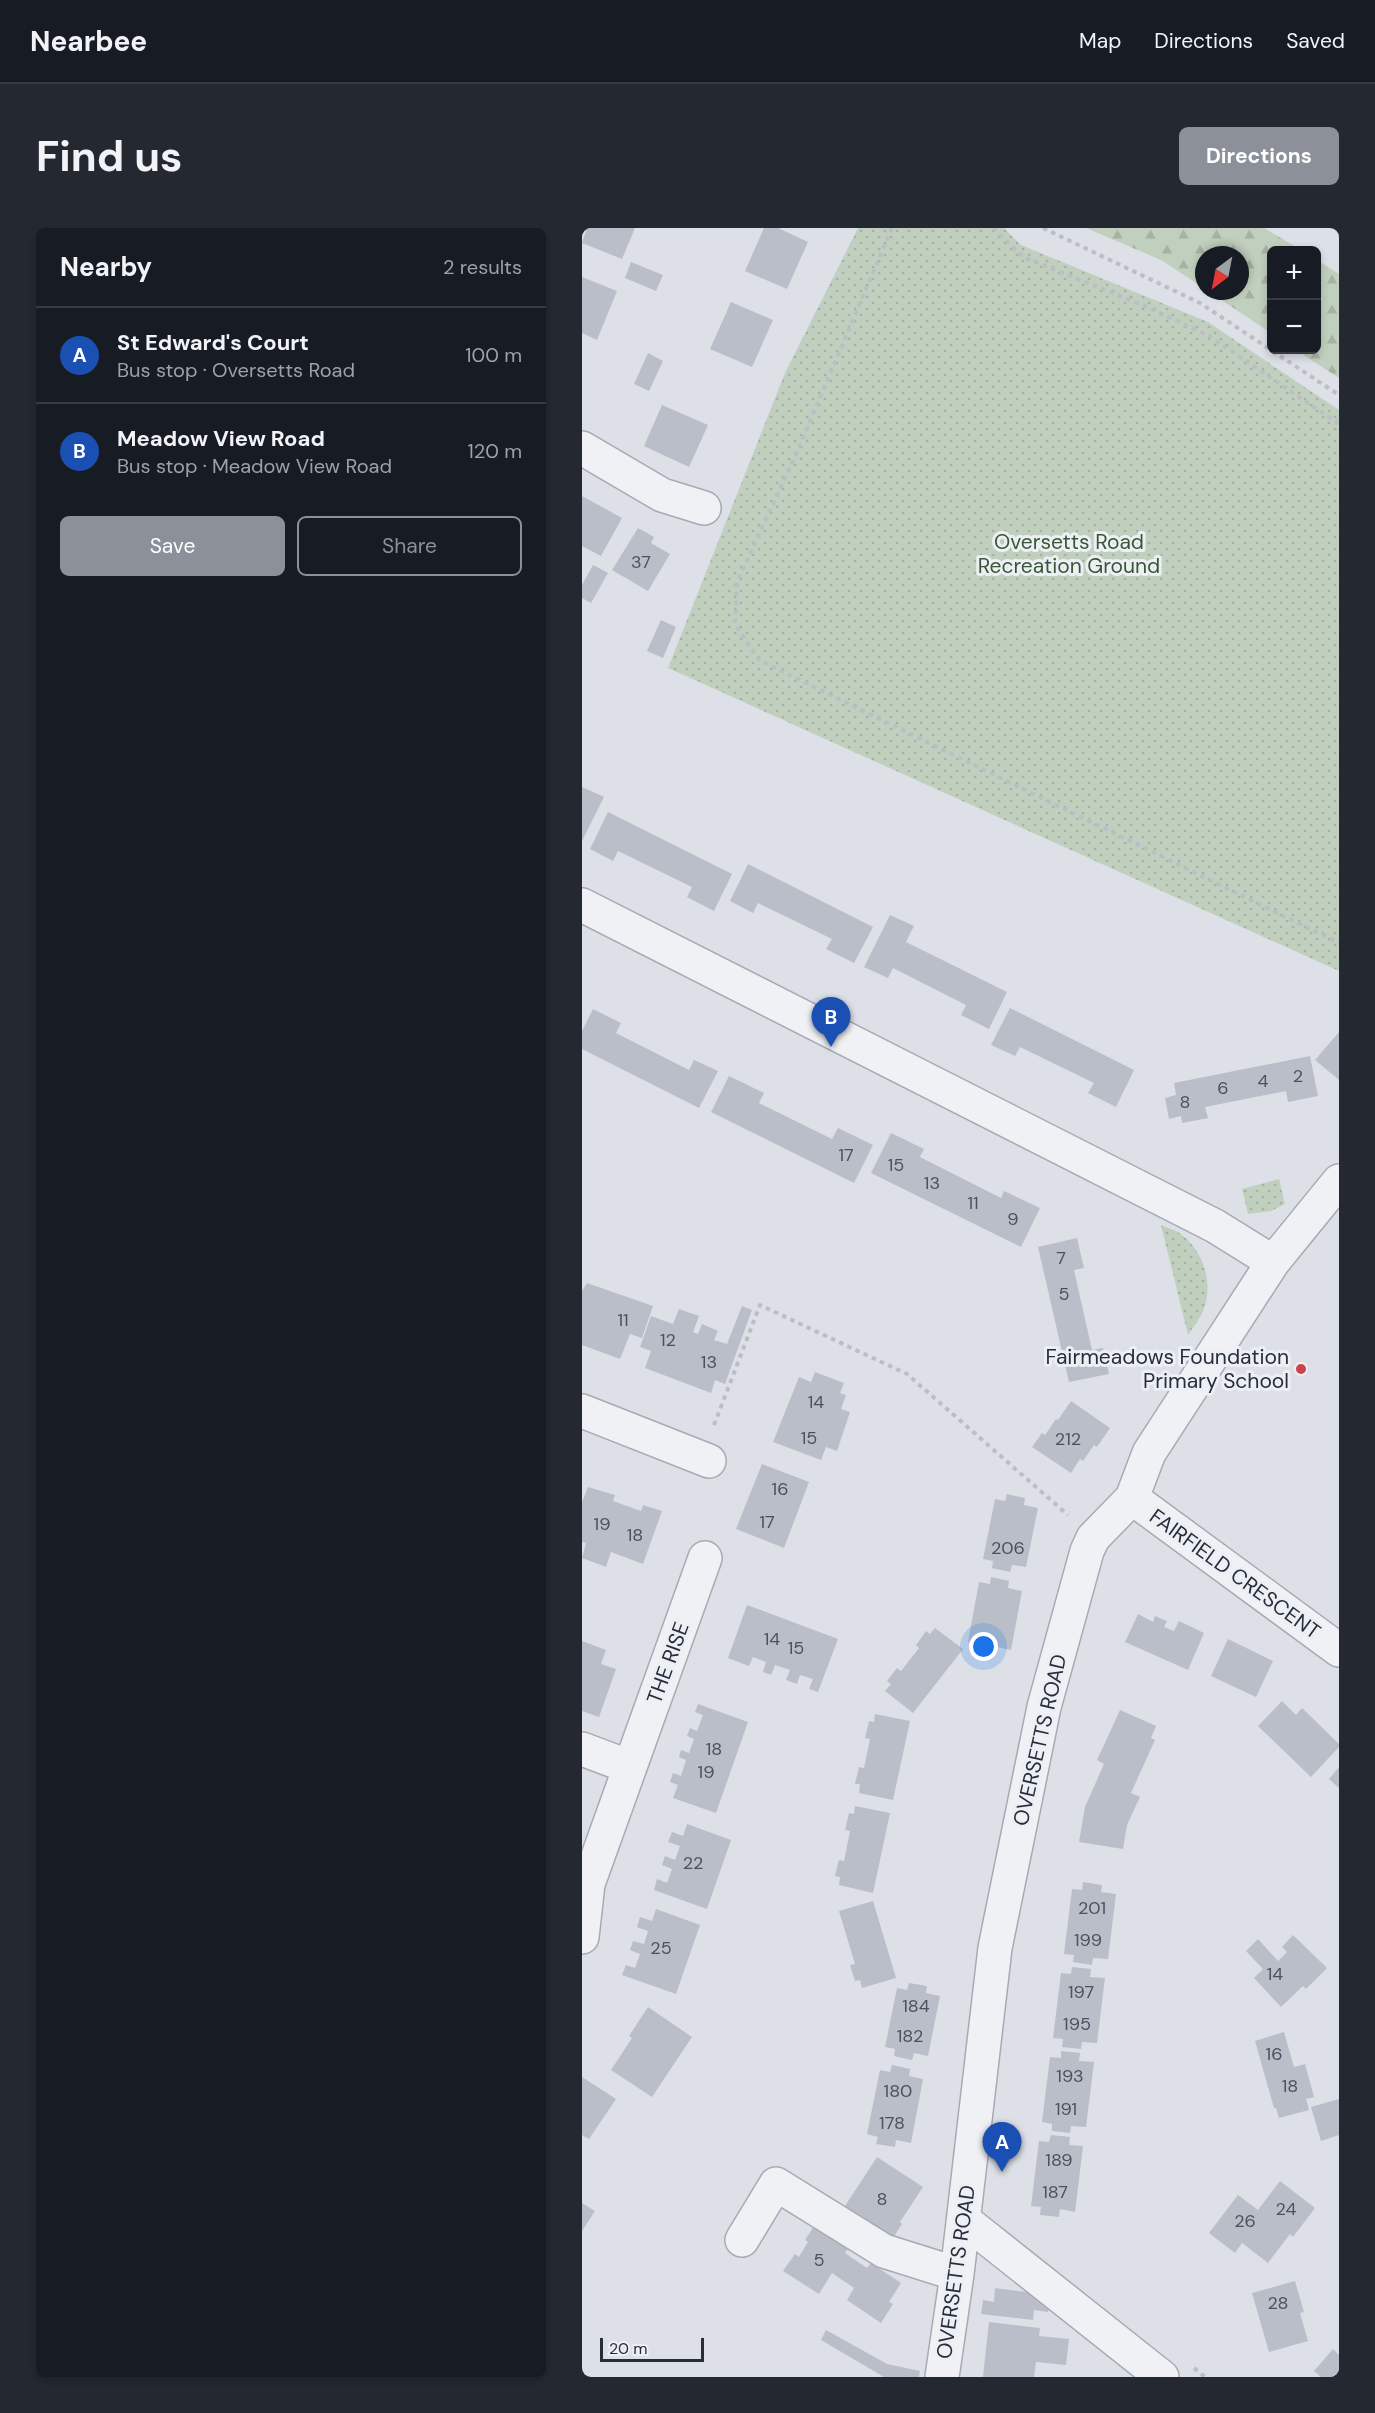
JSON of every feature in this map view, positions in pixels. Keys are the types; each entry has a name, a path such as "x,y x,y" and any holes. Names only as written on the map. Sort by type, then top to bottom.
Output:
{"street":[{"path":"582,448 662,495 704,508"},
{"path":"582,906 1215,1226 1273,1262"},
{"name":"OVERSETTS ROAD","path":"942,2377 964,2220 995,1948 1044,1707 1087,1551 1093,1538 1132,1498 1149,1453 1273,1262 1339,1180"},
{"path":"582,1411 703,1459"},
{"name":"FAIRFIELD CRESCENT","path":"1132,1498 1339,1650"},
{"name":"THE RISE","path":"582,1937 588,1884 705,1558"},
{"path":"582,1749 630,1767"},
{"path":"742,2240 776,2184 884,2251 957,2274"},
{"path":"964,2220 1162,2377"}],"path":[{"path":"892,228 796,454 737,582 735,624 759,660 1339,943"},
{"path":"993,228 1023,257 1145,306 1209,336 1339,424"},
{"path":"1043,228 1200,303 1339,395"},
{"path":"703,1459 760,1305 907,1374 1093,1538"}],"green space":[{"name":"Oversetts Road Recreation Ground","path":"858,228 1004,228 1021,245 1208,322 1339,410 1339,971 668,668 785,373"},
{"path":"1086,228 1264,228 1294,246 1267,246 1267,330 1222,300 1249,300 1249,246 1195,246 1195,282 1161,260"},
{"path":"1321,263 1339,274 1339,378 1302,354 1321,354"},
{"path":"1279,1179 1285,1204 1271,1211 1248,1214 1242,1189"},
{"path":"1161,1225 1177,1232 1190,1242 1205,1270 1206,1301 1202,1314 1188,1335"}],"building":[{"path":"587,228 635,228 622,259 582,243"},
{"path":"764,228 778,228 808,242 787,289 745,271"},
{"path":"631,262 663,275 656,291 625,278"},
{"path":"582,277 617,291 597,340 582,333"},
{"path":"731,302 773,320 752,367 710,349"},
{"path":"648,353 663,361 649,391 634,384"},
{"path":"662,405 708,425 689,467 644,446"},
{"path":"582,496 622,518 601,556 582,546"},
{"path":"638,528 654,537 651,543 670,554 648,591 612,570"},
{"path":"593,565 608,573 591,603 582,598 582,585"},
{"path":"661,620 676,627 663,658 647,651"},
{"path":"582,787 604,797 582,841"},
{"path":"608,812 732,874 714,911 687,897 692,887 618,851 613,861 590,849"},
{"path":"748,864 873,927 854,963 826,949 832,939 758,903 753,913 730,901"},
{"path":"890,915 914,926 906,942 1007,992 989,1029 961,1015 966,1005 893,968 888,978 864,967"},
{"path":"1010,1008 1134,1070 1116,1107 1088,1093 1094,1083 1020,1047 1015,1056 991,1045"},
{"path":"593,1009 621,1023 616,1033 689,1070 694,1060 718,1071 699,1108 582,1049 582,1031"},
{"path":"1339,1032 1339,1080 1315,1060"},
{"path":"1310,1056 1318,1096 1288,1102 1286,1091 1205,1107 1208,1118 1182,1123 1181,1116 1169,1119 1165,1098 1176,1095 1174,1083"},
{"path":"729,1076 764,1093 759,1103 832,1139 838,1128 873,1145 854,1183 711,1112"},
{"path":"891,1133 924,1149 920,1157 1001,1198 1004,1191 1040,1208 1021,1247 871,1173"},
{"path":"1077,1238 1084,1268 1074,1270 1092,1350 1103,1348 1109,1374 1069,1382 1038,1247"},
{"path":"587,1283 653,1306 642,1338 630,1334 620,1359 582,1345 582,1291"},
{"path":"742,1306 752,1310 725,1384 715,1380 711,1393 645,1368 651,1351 640,1347 651,1316 673,1324 679,1309 699,1316 693,1332 698,1334 702,1324 718,1331 714,1340 727,1344"},
{"path":"815,1372 844,1383 840,1393 846,1395 841,1409 850,1412 837,1451 826,1447 821,1460 773,1442 799,1377 811,1382"},
{"path":"1071,1401 1110,1428 1097,1447 1094,1445 1083,1461 1080,1459 1071,1473 1032,1447 1042,1433 1045,1435 1056,1419 1058,1420"},
{"path":"762,1464 809,1482 784,1548 736,1529"},
{"path":"588,1487 615,1495 613,1501 641,1511 643,1505 662,1511 643,1564 611,1552 606,1567 582,1558 586,1543 582,1542 582,1502"},
{"path":"1007,1494 1025,1498 1024,1505 1038,1508 1026,1567 1012,1565 1010,1572 992,1568 993,1561 983,1559 995,1499 1005,1501"},
{"path":"991,1577 1009,1581 1008,1588 1022,1591 1011,1650 997,1647 995,1655 976,1651 978,1644 968,1642 979,1582 990,1584"},
{"path":"747,1605 838,1639 818,1692 809,1689 813,1679 800,1675 797,1684 786,1680 790,1670 775,1665 771,1675 763,1672 766,1662 753,1657 749,1666 728,1658"},
{"path":"1138,1614 1153,1622 1155,1616 1167,1621 1164,1627 1174,1631 1179,1621 1204,1633 1188,1670 1125,1642"},
{"path":"935,1628 963,1649 913,1713 885,1691 891,1684 887,1681 897,1668 901,1671 919,1648 916,1645 926,1631 930,1634"},
{"path":"1228,1639 1273,1661 1256,1697 1211,1676"},
{"path":"582,1641 606,1650 601,1664 616,1669 599,1717 582,1711"},
{"path":"1282,1701 1296,1715 1302,1708 1339,1744 1339,1747 1311,1777 1258,1726"},
{"path":"698,1704 748,1722 716,1813 673,1798 678,1785 670,1782 673,1773 681,1776 686,1760 679,1757 681,1750 689,1753 694,1739 687,1736 690,1728 697,1731 703,1715 695,1712"},
{"path":"1120,1710 1156,1726 1151,1738 1155,1740 1131,1793 1140,1797 1127,1825 1123,1849 1079,1842 1085,1807 1104,1764 1097,1760"},
{"path":"875,1714 910,1721 893,1800 859,1793 860,1784 855,1784 859,1767 864,1768 870,1739 865,1738 869,1721 874,1722"},
{"path":"1339,1767 1339,1788 1329,1779"},
{"path":"855,1806 890,1813 873,1893 839,1885 840,1877 835,1876 839,1860 844,1861 850,1831 845,1830 849,1813 854,1814"},
{"path":"687,1824 731,1840 707,1909 654,1890 657,1879 667,1883 672,1869 662,1865 665,1856 675,1860 680,1846 668,1842 672,1832 683,1836"},
{"path":"1083,1882 1102,1885 1101,1892 1116,1894 1108,1959 1093,1958 1092,1965 1073,1962 1074,1955 1064,1954 1072,1889 1082,1890"},
{"path":"873,1901 896,1978 862,1988 860,1980 855,1981 850,1965 855,1964 839,1911"},
{"path":"656,1909 700,1925 676,1994 622,1975 626,1965 635,1968 640,1954 630,1950 633,1941 644,1944 648,1931 637,1927 640,1917 652,1921"},
{"path":"1293,1935 1327,1968 1306,1989 1303,1986 1281,2007 1254,1978 1263,1969 1246,1951 1258,1939 1278,1961 1287,1952 1282,1947"},
{"path":"1072,1967 1091,1969 1090,1977 1105,1978 1097,2043 1082,2042 1081,2049 1062,2047 1063,2039 1053,2038 1061,1973 1071,1974"},
{"path":"909,1983 927,1986 926,1993 940,1996 928,2056 914,2053 912,2060 894,2056 895,2049 885,2047 897,1988 907,1990"},
{"path":"648,2007 692,2037 652,2097 611,2070 632,2038 629,2036"},
{"path":"1284,2032 1294,2067 1305,2064 1314,2097 1306,2099 1309,2110 1279,2118 1255,2041"},
{"path":"1061,2051 1080,2053 1079,2061 1094,2062 1086,2127 1071,2126 1070,2133 1052,2131 1052,2124 1042,2122 1050,2057 1061,2058"},
{"path":"892,2065 910,2069 909,2076 923,2079 911,2143 896,2140 895,2147 876,2144 878,2137 867,2134 880,2070 890,2072"},
{"path":"582,2077 616,2099 589,2139 582,2135"},
{"path":"1339,2099 1339,2135 1321,2141 1311,2107"},
{"path":"1051,2135 1070,2137 1069,2145 1083,2146 1075,2212 1060,2209 1059,2217 1040,2215 1041,2207 1031,2206 1039,2141 1049,2142"},
{"path":"877,2157 923,2187 900,2222 902,2224 891,2241 843,2209"},
{"path":"1280,2181 1315,2208 1293,2237 1290,2234 1268,2263 1242,2243 1235,2253 1209,2233 1238,2195 1258,2210"},
{"path":"582,2203 595,2211 582,2231"},
{"path":"816,2223 850,2246 845,2253 867,2268 871,2263 901,2283 889,2302 893,2304 881,2323 847,2300 854,2288 832,2273 819,2294 783,2271 795,2254 799,2257 808,2242 805,2240"},
{"path":"1295,2281 1304,2312 1300,2313 1308,2341 1269,2352 1252,2293"},
{"path":"995,2288 1051,2295 1048,2312 1034,2310 1033,2320 981,2314 983,2300 994,2302"},
{"path":"989,2322 1040,2328 1039,2336 1069,2339 1066,2365 1036,2362 1034,2377 983,2377"},
{"path":"826,2330 887,2364 920,2371 919,2377 884,2377 821,2340"},
{"path":"1333,2349 1339,2355 1339,2377 1321,2377 1314,2371"}],"place":[{"name":"Meadow View Road","path":"831,1047"},
{"name":"Fairmeadows Foundation Primary School","path":"1301,1369"},
{"name":"St Edward's Court","path":"1002,2172"}]}
